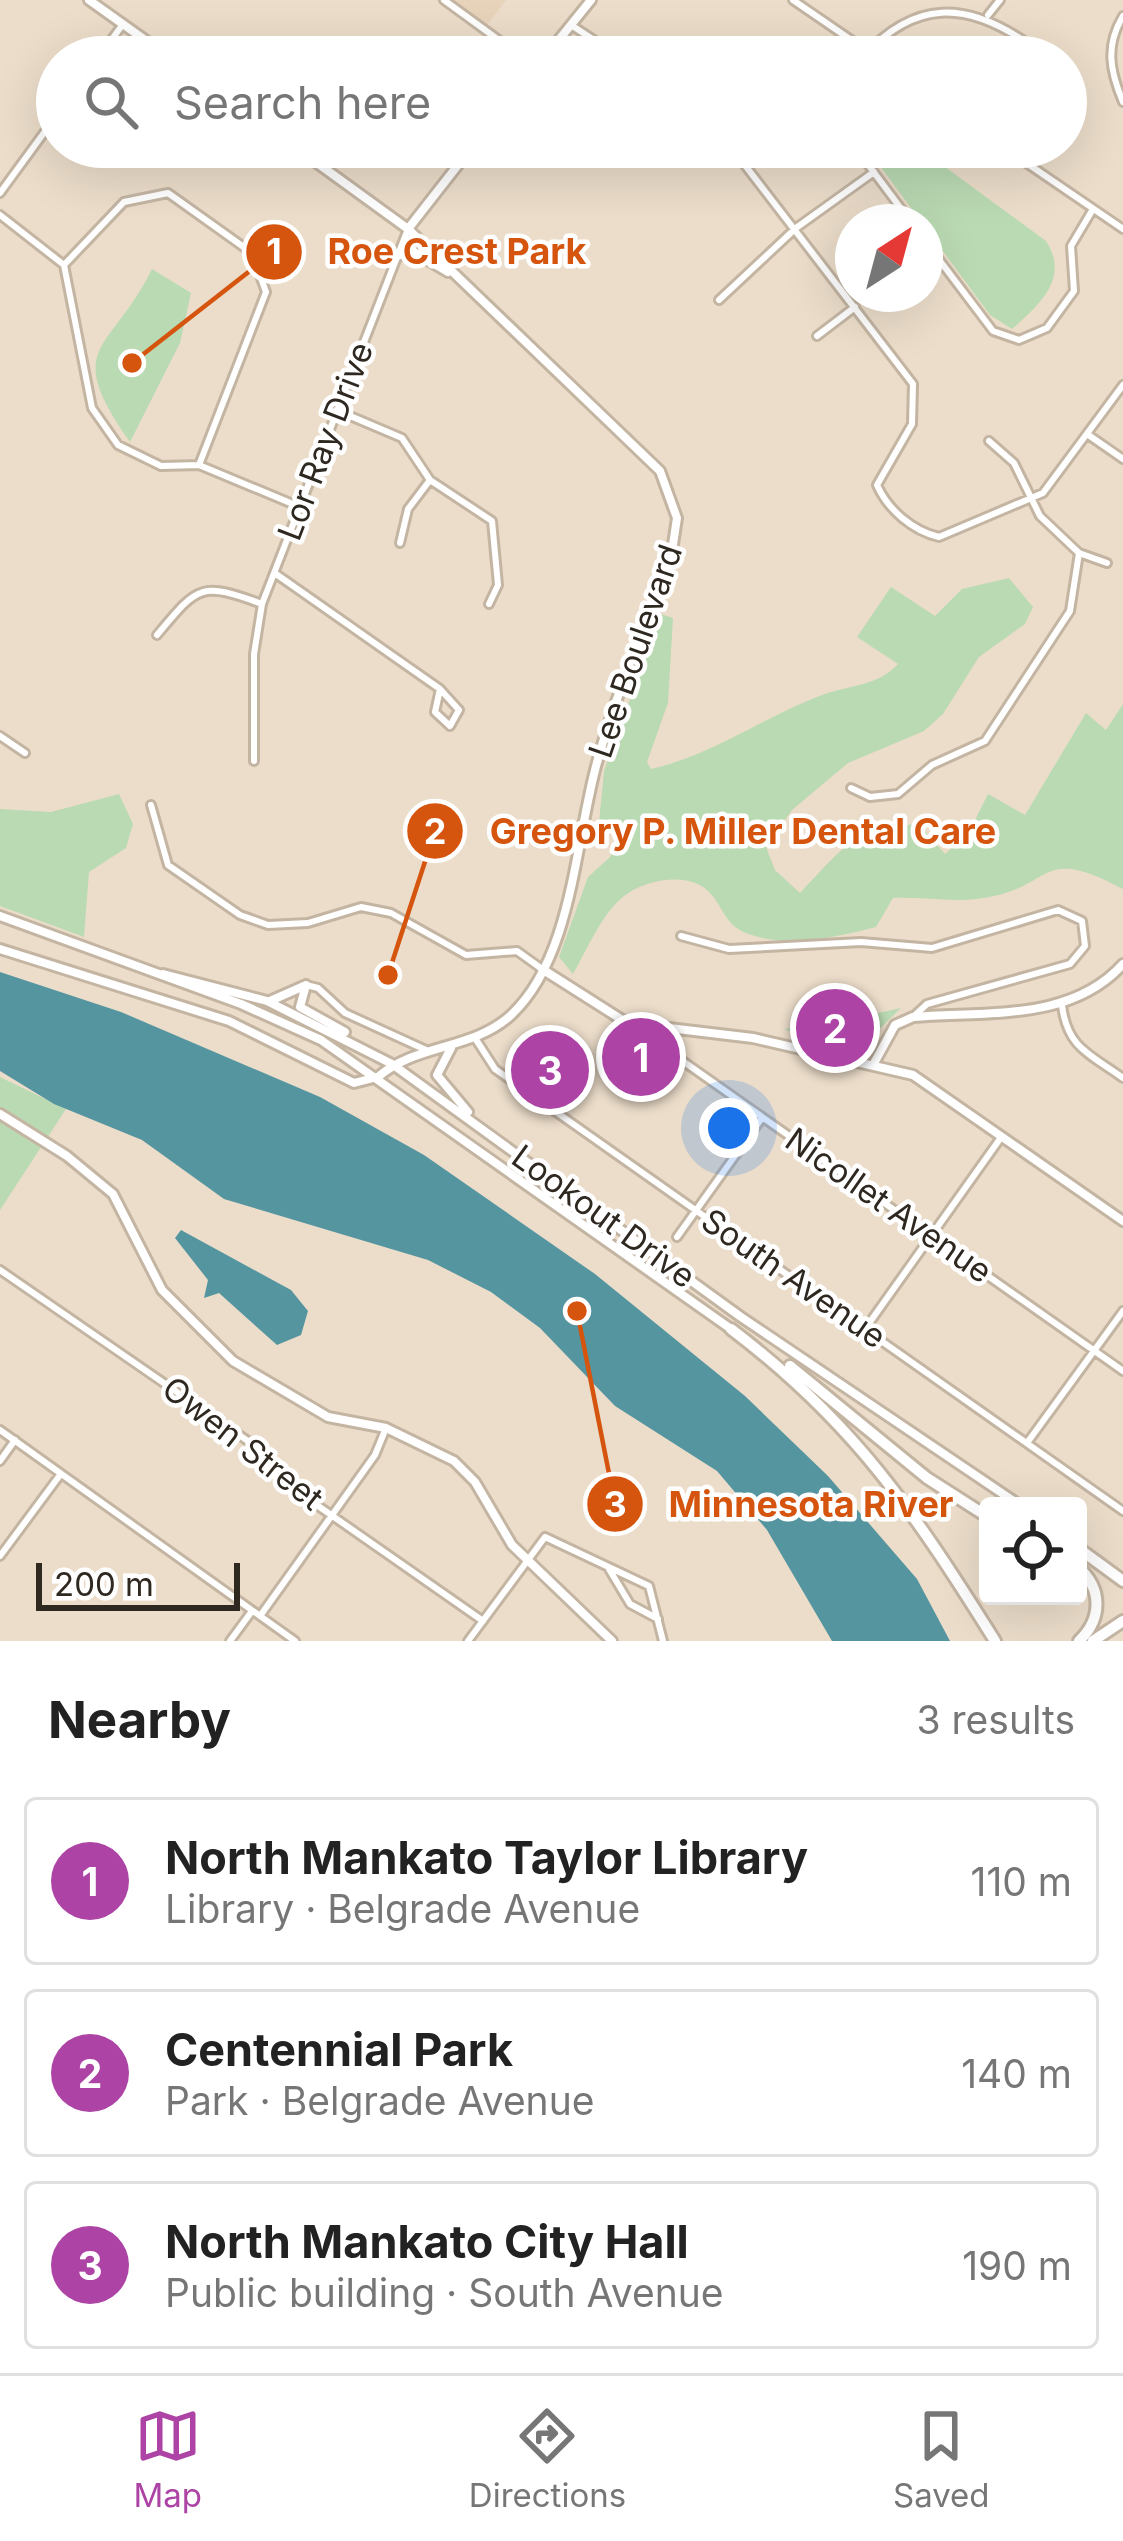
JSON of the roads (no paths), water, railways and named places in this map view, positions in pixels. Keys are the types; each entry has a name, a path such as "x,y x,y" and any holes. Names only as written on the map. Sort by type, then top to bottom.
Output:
{"highway":[{"path":"731,1329 782,1360 927,1478 979,1511"},
{"path":"731,1329 804,1387 869,1453 995,1641"},
{"path":"1087,1553 1123,1579"},
{"path":"1078,1641 1095,1620 1097,1598 1087,1582"},
{"path":"1094,1641 1123,1621"}],"main road":[{"path":"88,0 140,36"},
{"path":"563,36 591,0"},
{"name":"Lee Boulevard","path":"324,168 408,229 660,471 677,518 672,551 599,754 580,862 542,969 512,1015 475,1038 392,1064 379,1077"},
{"name":"Lor Ray Drive","path":"408,229 456,168"},
{"path":"395,257 411,250 459,279"},
{"name":"Lookout Drive","path":"0,916 163,974 321,1040 731,1329"},
{"path":"0,950 229,1021 354,1083 379,1077"},
{"path":"873,1065 895,1024 913,1017 1062,1005 1095,992 1122,965"},
{"path":"542,969 608,1014 670,1029 753,1039 873,1065 928,1083 1123,1221"},
{"name":"Lookout Drive","path":"163,974 267,1001 392,1064 741,1317 1008,1497"},
{"path":"267,1001 284,999 306,985"},
{"path":"306,985 300,1007 364,1047"},
{"path":"455,1045 437,1067 440,1084 506,1144"},
{"path":"0,1114 67,1156 113,1194 162,1290 233,1361 328,1417 386,1428 462,1468 504,1535 612,1641"}],"street":[{"path":"444,0 493,36"},
{"path":"793,0 841,36"},
{"path":"988,15 1000,0"},
{"path":"880,36 890,23 910,13 952,6 988,15 1017,36"},
{"path":"1123,16 1111,37 1111,75 1123,102"},
{"path":"114,36 123,24"},
{"path":"572,25 588,36"},
{"path":"0,193 36,144"},
{"path":"748,168 835,280"},
{"path":"871,168 898,204"},
{"path":"1034,168 1123,230"},
{"path":"719,300 796,228 874,172"},
{"path":"64,265 124,202 168,193 252,253 266,292 199,465"},
{"path":"943,265 993,331 1018,340 1047,328 1074,292 1070,246 1094,209"},
{"path":"0,215 64,265 92,409 118,445 161,466 199,465 300,507"},
{"name":"Lor Ray Drive","path":"254,761 254,654 262,604 408,229"},
{"path":"817,336 848,312"},
{"path":"859,312 913,384 916,403 912,424 881,470 877,485 885,504 939,537 1043,493 1123,385"},
{"path":"336,410 402,438 430,480 492,521 498,585 489,604"},
{"path":"1087,434 1123,459"},
{"path":"989,441 1014,464 1040,516 1078,553 1107,563"},
{"path":"400,543 408,509 430,480"},
{"path":"850,788 870,797 898,794 932,765 986,741 1070,611 1078,553"},
{"path":"275,573 440,688 459,710 450,726 434,712 440,688"},
{"path":"157,634 192,593 215,587 262,604"},
{"path":"0,736 25,753"},
{"path":"151,805 168,865 240,915 268,925 288,924 361,907 391,913 466,955 517,951 542,969"},
{"path":"681,936 729,949 861,942 932,948 1058,910 1082,921 1085,946 1070,964 927,1004 913,1017"},
{"path":"306,985 318,988 345,1013 430,1052"},
{"path":"1062,1005 1065,1032 1074,1043 1123,1078"},
{"name":"Nicollet Avenue","path":"670,1029 677,1057 1123,1371"},
{"name":"South Avenue","path":"475,1038 495,1070 1123,1511"},
{"path":"677,1237 763,1117"},
{"path":"865,1329 1003,1136"},
{"name":"Owen Street","path":"0,1270 261,1450 291,1487 483,1621"},
{"path":"1028,1442 1123,1311"},
{"path":"260,1616 375,1455 386,1428"},
{"path":"0,1430 295,1641"},
{"path":"0,1461 15,1440"},
{"path":"0,1556 60,1475"},
{"path":"468,1641 545,1537 649,1586 663,1641"},
{"path":"602,1562 630,1604 658,1619"},
{"path":"230,1641 252,1611"}],"water":[{"path":"0,972 121,1012 320,1097 424,1155 595,1274 745,1396 828,1476 917,1579 950,1641 832,1641 767,1530 717,1471 615,1406 540,1328 491,1292 428,1260 224,1199 142,1140 54,1104 0,1071"},
{"path":"181,1230 291,1290 308,1311 301,1335 277,1345 219,1293 204,1298 208,1280 175,1238"}],"place":[{"name":"Roe Crest Park","path":"132,363"},
{"name":"Gregory P. Miller Dental Care","path":"388,975"},
{"name":"Centennial Park","path":"835,1028"},
{"name":"North Mankato Taylor Library","path":"641,1057"},
{"name":"North Mankato City Hall","path":"550,1070"},
{"name":"Minnesota River","path":"577,1311"}]}
